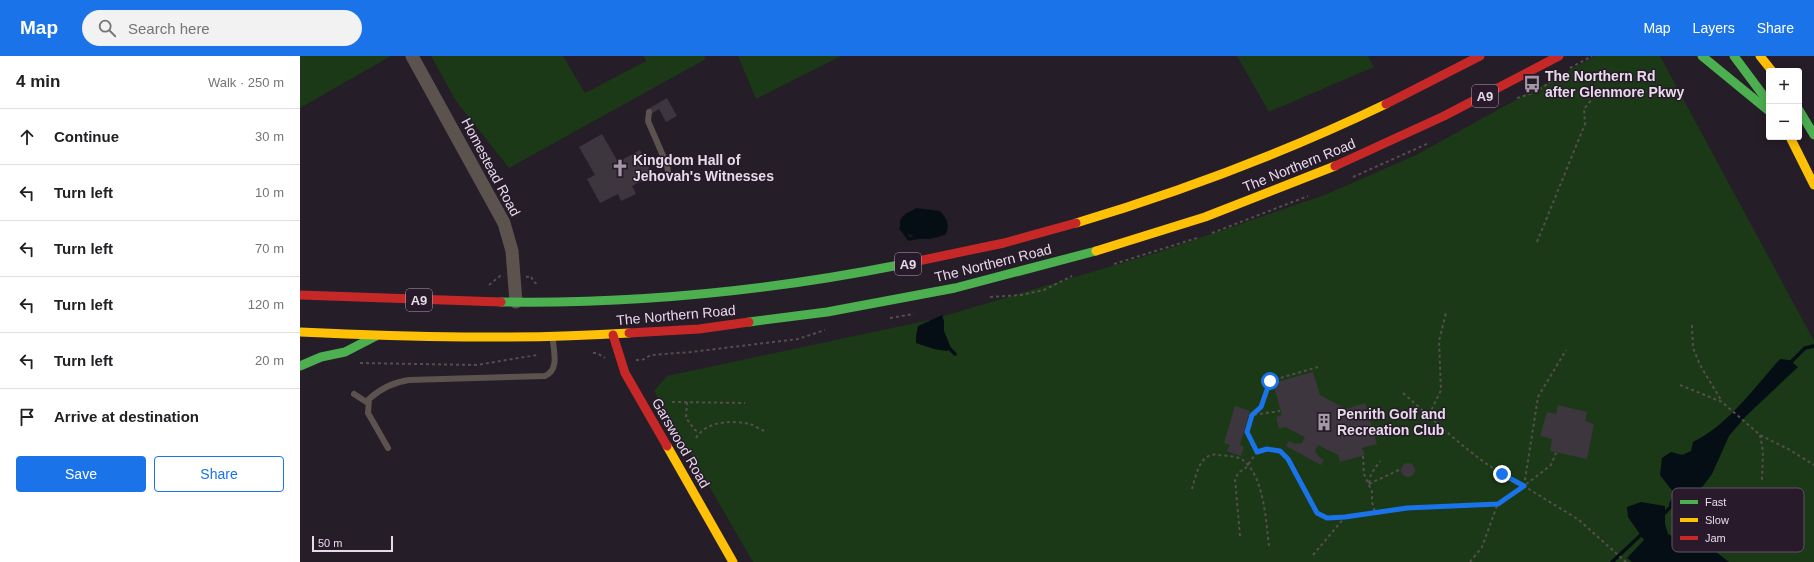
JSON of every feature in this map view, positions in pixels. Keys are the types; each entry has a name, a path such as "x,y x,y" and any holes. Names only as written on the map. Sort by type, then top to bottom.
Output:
{"main road":[{"name":"The Northern Road","path":"300,294 516,302 610,301 701,294 775,286 848,275 936,259 1132,207 1210,179 1285,150 1351,121 1480,56"},
{"name":"The Northern Road","path":"300,332 377,336 472,338 613,335 693,329 798,317 858,307 999,278 1139,239 1207,216 1309,178 1483,97 1559,56"},
{"path":"1702,56 1766,109"},
{"path":"1734,56 1766,99"},
{"path":"1760,56 1770,68"},
{"path":"1802,115 1814,135"},
{"path":"1792,140 1814,185"},
{"name":"Garswood Road","path":"613,335 625,373 733,562"},
{"path":"300,366 321,357 345,352 377,336"}],"street":[{"name":"Homestead Road","path":"412,56 504,223 512,251 516,302"}],"lane":[{"path":"649,112 648,121 667,165 669,179"},
{"path":"388,448 368,413 368,402 372,396 385,388 409,380 545,376 552,371 554,367 553,337"},
{"path":"354,394 368,402"}],"path":[{"path":"1537,242 1585,124 1584,109 1596,94"},
{"path":"531,276 536,284 542,286"},
{"path":"1429,415 1441,390 1439,341 1446,313"},
{"path":"1692,325 1693,348 1700,365 1722,402"},
{"path":"1524,486 1538,397 1566,350"},
{"path":"1257,452 1247,432 1252,415 1261,407 1270,381 1318,368"},
{"path":"1680,385 1722,402 1759,434 1790,450 1814,465"},
{"path":"1403,393 1467,448 1502,474 1578,520 1626,562"},
{"path":"672,402 745,402"},
{"path":"687,402 686,418 695,430 699,432"},
{"path":"1249,416 1280,411"},
{"path":"696,438 699,432 715,424 730,422 750,424 767,432"},
{"path":"1759,434 1763,451 1762,481"},
{"path":"1240,536 1235,479 1239,472 1245,469 1257,452 1267,449 1280,451 1288,459 1317,513 1327,518 1345,517 1407,508 1498,504 1551,465 1556,453"},
{"path":"1192,489 1196,471 1205,457 1215,454 1242,459 1248,465 1257,481 1264,505 1269,546"},
{"path":"1363,456 1364,474 1369,484 1375,512"},
{"path":"1369,484 1371,474 1380,461"},
{"path":"1369,484 1401,469"},
{"path":"1470,562 1482,547 1498,504"},
{"path":"1313,555 1345,517"}],"green space":[{"path":"300,56 391,56 300,108"},
{"path":"431,56 563,56 585,93 646,61 644,56 704,56 706,59 509,168 456,101"},
{"path":"738,56 841,56 756,99"},
{"path":"1237,56 1368,56 1374,67 1269,112"},
{"path":"1595,56 1660,56 1814,341 1814,562 753,562 654,391 667,376 934,319 1159,252 1327,194 1416,155"}],"shaded area":[{"path":"916,208 940,211 947,222 948,227 946,234 934,238 924,239 902,231 900,222 902,217"},
{"path":"942,315 944,321 944,331 951,348 947,351 934,349 916,343 918,326"},
{"path":"1780,359 1789,360 1798,367 1746,416 1729,436 1712,474 1702,488 1672,488 1672,490 1660,475 1662,458 1671,452 1682,455 1691,451 1693,442 1718,426 1750,394"},
{"path":"1672,497 1672,508 1669,504"},
{"path":"1641,502 1665,506 1665,524 1668,534 1672,536 1672,552 1716,552 1729,562 1632,562 1627,558 1644,540 1628,517 1627,507"}],"building":[{"path":"667,98 677,116 666,122 659,109 651,114 648,109"},
{"name":"Kingdom Hall of Jehovah's Witnesses","path":"602,134 618,162 640,150 653,175 632,186 636,194 621,201 618,194 600,203 587,179 595,175 579,147"},
{"name":"Penrith Golf and Recreation Club","path":"1313,372 1320,395 1346,409 1365,403 1377,444 1362,448 1365,455 1340,462 1338,455 1318,445 1315,450 1319,457 1324,460 1321,465 1286,446 1289,441 1295,444 1302,443 1305,437 1285,427 1279,429 1276,417 1282,415 1273,383"},
{"path":"1558,405 1587,412 1585,421 1594,424 1587,459 1550,451 1552,439 1540,436 1547,412 1556,414"},
{"path":"1235,406 1250,411 1240,445 1244,447 1241,456 1227,451 1230,445 1224,443"},
{"path":"1405,463 1411,463 1415,467 1415,473 1411,477 1405,477 1401,473 1401,467"}],"waterway":[{"path":"901,228 909,239 920,237"},
{"path":"947,346 955,354"},
{"path":"1788,365 1805,348 1814,346"},
{"path":"1662,516 1672,505"},
{"path":"1612,562 1644,532"}],"traffic: fast":[{"path":"1702,56 1766,109"},
{"path":"1734,56 1766,99"},
{"path":"1802,115 1814,135"},
{"path":"749,322 827,312 955,288 1096,251"},
{"path":"501,302 601,301 701,294 800,282 899,265"},
{"path":"300,366 321,357 345,352 376,336"}],"traffic: slow":[{"path":"1760,56 1770,68"},
{"path":"1076,223 1156,198 1234,170 1348,122 1386,104"},
{"path":"1792,140 1814,185"},
{"path":"1096,251 1205,217 1335,166"},
{"path":"300,332 464,337 629,333"},
{"path":"667,446 733,562"}],"traffic: jam":[{"path":"1386,104 1480,56"},
{"path":"1335,166 1444,116 1559,56"},
{"path":"899,265 1004,243 1076,223"},
{"path":"300,295 501,302"},
{"path":"629,333 699,329 749,322"},
{"path":"613,335 625,373 667,446"}],"place":[{"name":"The Northern Rd after Glenmore Pkwy","path":"1532,84"},
{"name":"Kingdom Hall of Jehovah's Witnesses","path":"620,168"},
{"name":"Penrith Golf and Recreation Club","path":"1324,422"}],"route":[{"path":"1270,381 1261,407 1252,415 1247,432 1257,452 1267,449 1280,451 1288,459 1317,513 1327,518 1345,517 1407,508 1498,504 1524,486 1502,474"}]}
